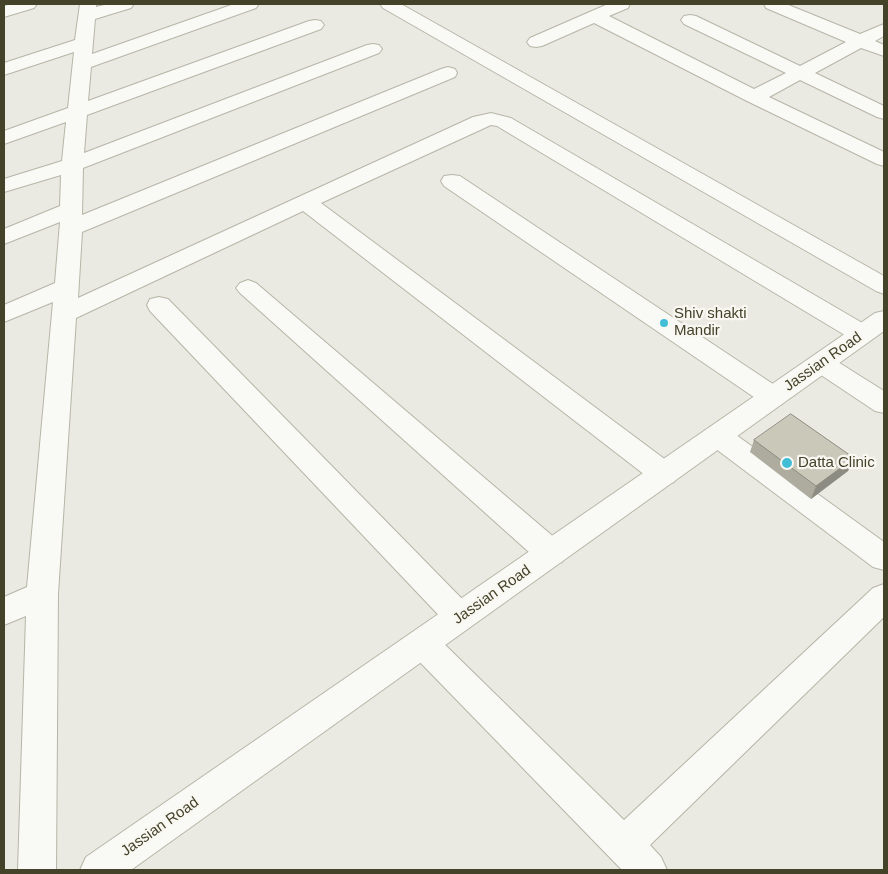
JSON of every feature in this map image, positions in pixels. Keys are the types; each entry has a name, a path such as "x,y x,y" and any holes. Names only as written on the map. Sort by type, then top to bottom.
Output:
{"street":[{"path":"4,12 28,4"},
{"path":"37,870 42,594 71,219 72,165 87,10 125,4"},
{"path":"4,69 84,53 250,4"},
{"path":"396,8 424,4"},
{"path":"536,42 622,4"},
{"path":"772,4 884,51"},
{"path":"396,8 884,286"},
{"path":"595,16 754,97 884,160"},
{"path":"690,20 884,113"},
{"path":"4,138 315,25"},
{"path":"754,97 884,29"},
{"path":"4,186 72,165 373,49"},
{"path":"4,237 71,219 448,73"},
{"path":"64,314 480,121 496,120 504,122 695,234 873,326"},
{"path":"452,181 773,397"},
{"path":"305,202 664,474"},
{"path":"4,314 66,287"},
{"path":"248,288 551,553"},
{"path":"159,305 460,617"},
{"name":"Jassian Road","path":"108,868 422,643 873,326"},
{"path":"822,363 884,404"},
{"path":"718,436 884,558"},
{"path":"4,612 42,594"},
{"path":"624,846 884,597"},
{"path":"422,643 648,870"}],"building":[{"path":"791,414 854,458 816,486 754,440"}],"place":[{"name":"Shiv shakti Mandir","path":"664,323"},
{"name":"Datta Clinic","path":"787,463"}]}
